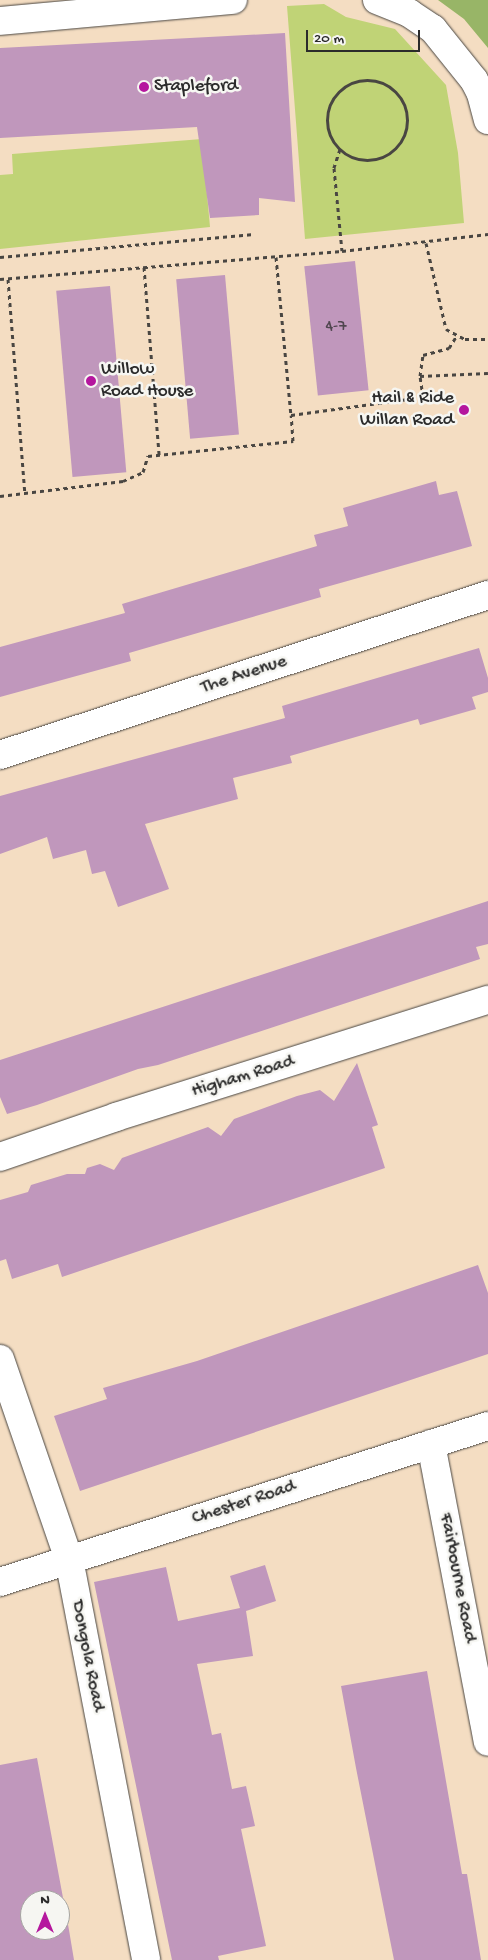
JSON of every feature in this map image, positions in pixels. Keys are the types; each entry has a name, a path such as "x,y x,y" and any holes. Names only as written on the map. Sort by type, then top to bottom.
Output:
{"street":[{"path":"0,21 233,0"},
{"path":"377,0 409,13 443,39 482,94 488,120"},
{"name":"The Avenue","path":"0,755 488,595"},
{"name":"Higham Road","path":"0,1157 116,1117 488,1000"},
{"name":"Dongola Road","path":"0,1359 68,1559 146,1960"},
{"name":"Chester Road","path":"0,1582 488,1426"},
{"name":"Fairbourne Road","path":"431,1444 488,1742"}],"path":[{"path":"340,149 365,160 379,158 400,142 407,115 403,102 395,91 372,80 360,80 338,92 330,103 328,128 340,149 334,168 342,251"},
{"path":"0,257 254,234"},
{"path":"0,279 342,251 426,243 488,234"},
{"path":"426,243 446,329 465,339 488,339"},
{"path":"0,496 123,481 143,472 148,456 293,440 276,257"},
{"path":"144,267 159,454"},
{"path":"8,279 25,493"},
{"path":"291,415 423,397 420,376 423,355 449,348 456,335"},
{"path":"420,376 488,373"}],"green space":[{"path":"438,0 488,0 488,48 464,19"},
{"path":"324,4 346,17 395,29 446,85 458,153 464,223 305,239 287,6"},
{"path":"202,139 210,227 0,249 0,175 13,174 12,154"}],"building":[{"name":"Stapleford","path":"285,33 295,202 259,198 259,215 210,218 197,127 0,138 0,48"},
{"path":"355,261 369,390 318,396 304,266"},
{"name":"Willow Road House","path":"225,275 239,434 190,439 176,279"},
{"name":"Willow Road House","path":"110,286 126,472 73,477 56,291"},
{"path":"436,481 439,495 457,491 472,546 319,589 321,597 129,653 131,661 0,697 0,647 125,613 122,604 317,546 314,535 348,526 343,508"},
{"path":"479,648 488,678 488,692 472,697 476,709 420,725 418,719 290,756 292,763 233,778 238,799 145,824 169,889 118,907 105,871 92,874 86,850 53,859 47,837 0,854 0,796 285,718 282,706"},
{"path":"488,901 488,944 476,947 480,959 158,1065 138,1069 7,1114 0,1097 0,1060"},
{"path":"357,1063 378,1125 372,1127 385,1168 62,1277 58,1264 12,1279 6,1259 0,1261 0,1200 28,1192 31,1185 67,1174 85,1174 87,1168 100,1164 114,1170 122,1158 208,1127 221,1136 234,1119 297,1096 320,1090 334,1101"},
{"path":"478,1265 488,1293 488,1354 80,1491 54,1416 107,1399 103,1388 197,1361"},
{"path":"265,1565 276,1601 246,1611 253,1656 197,1664 212,1735 221,1733 232,1789 246,1786 255,1826 241,1829 266,1946 218,1956 219,1960 172,1960 94,1582 166,1567 178,1621 240,1608 230,1576"},
{"path":"427,1671 462,1874 467,1874 481,1960 394,1960 356,1768 341,1686"},
{"path":"37,1758 62,1890 20,1890 20,1940 70,1940 70,1936 74,1960 0,1960 0,1765"}],"place":[{"name":"Stapleford","path":"144,87"},
{"name":"Willow Road House","path":"91,381"},
{"name":"Hail & Ride Willan Road","path":"464,410"}]}
